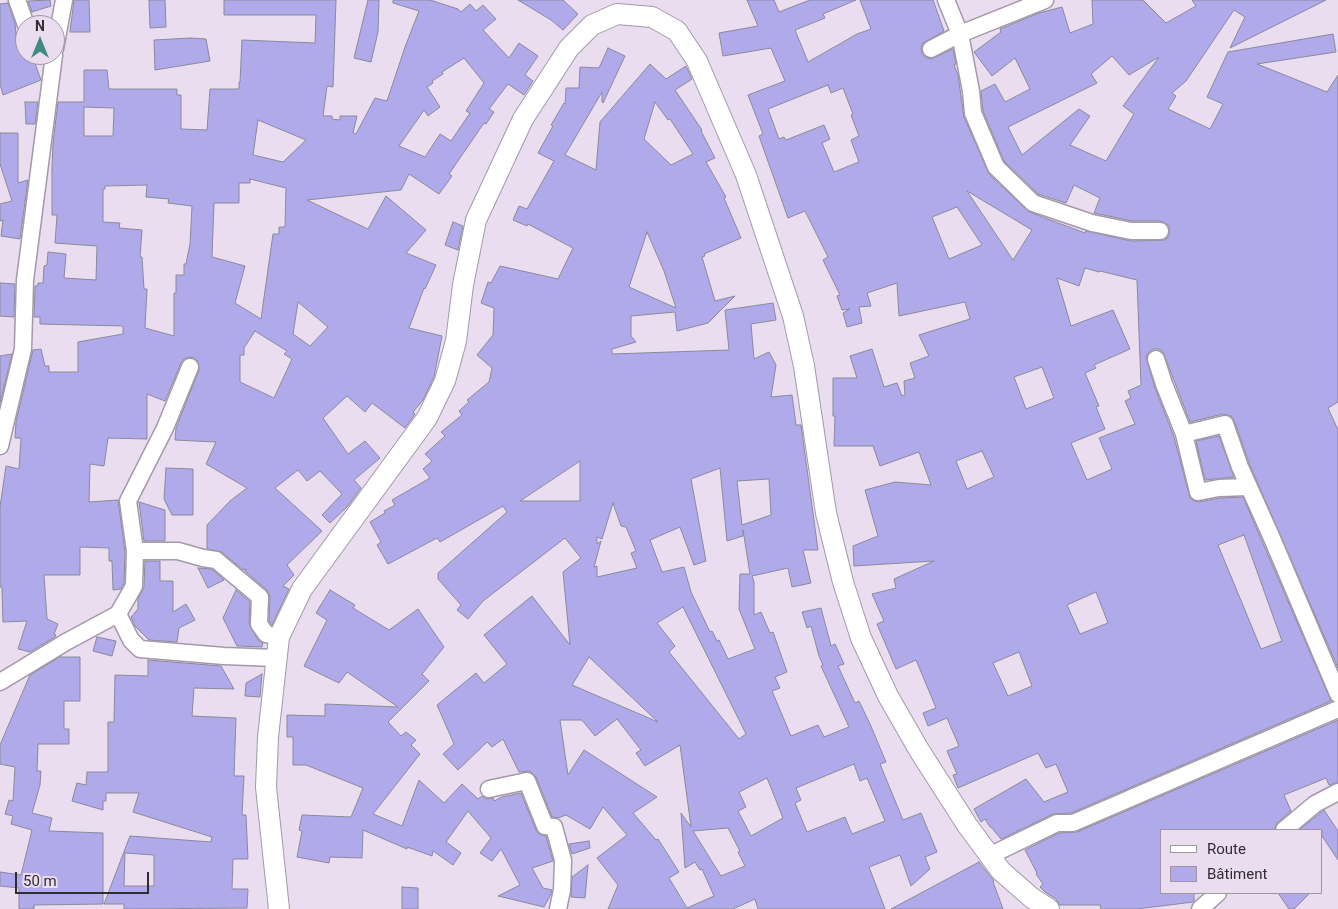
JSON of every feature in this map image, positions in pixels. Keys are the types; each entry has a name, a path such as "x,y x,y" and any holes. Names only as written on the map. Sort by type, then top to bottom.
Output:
{"street":[{"path":"17,0 22,15"},
{"path":"61,15 64,0"},
{"path":"946,0 960,34 971,91 973,113 996,166 1033,203 1092,223 1131,231 1160,231"},
{"path":"931,49 960,34 1046,0"},
{"path":"279,909 266,787 268,737 279,637 302,589 427,418 445,382 456,341 463,285 476,220 523,119 570,48 592,25 616,14 652,17 677,31 697,61 746,175 792,316 804,366 826,513 843,582 861,638 888,696 919,750 967,825 1001,871 1032,898 1049,909"},
{"path":"45,65 50,75"},
{"path":"0,446 2,424 23,349 25,280 52,65"},
{"path":"1156,359 1184,434 1198,492 1219,488 1248,487"},
{"path":"0,682 66,642 118,614 134,586 135,551 128,501 165,428 190,367"},
{"path":"1184,434 1225,424 1248,487 1338,694"},
{"path":"135,551 178,550 216,560 260,597 259,624 266,634 279,637"},
{"path":"118,614 130,640 140,649 276,658"},
{"path":"989,856 1057,823 1073,823 1338,709"},
{"path":"489,789 527,782 545,826 554,827 563,860 562,890 558,909"},
{"path":"1285,829 1315,804 1338,792"},
{"path":"1200,909 1217,894"}],"building":[{"path":"50,0 51,6 32,12 28,1"},
{"path":"74,0 89,0 90,32 70,32"},
{"path":"149,0 165,0 166,27 150,28"},
{"path":"224,0 336,0 333,87 327,86 323,116 332,116 332,119 340,120 340,116 357,116 353,133 356,134 375,98 387,101 419,11 393,3 393,0 430,0 458,9 461,12 470,4 476,11 483,5 496,19 483,30 509,58 519,43 538,56 525,75 533,81 524,95 508,84 489,109 494,112 486,124 484,123 449,174 452,176 439,194 409,174 401,190 307,200 368,229 386,196 426,230 406,253 436,265 424,288 409,328 442,336 434,377 423,400 413,412 415,414 405,428 372,403 365,412 347,396 323,418 348,454 365,441 380,458 354,480 361,488 348,506 330,523 322,515 342,494 320,471 307,481 298,470 275,488 322,531 287,565 294,575 283,586 289,589 272,625 269,621 270,597 267,590 245,571 246,569 243,570 222,552 207,549 207,525 230,501 247,488 206,464 216,442 175,440 176,428 199,370 198,361 189,357 181,363 165,401 147,394 147,439 108,438 104,466 90,464 89,502 118,500 125,552 124,583 121,589 113,590 112,561 109,561 109,548 80,547 80,575 44,575 47,619 58,624 54,634 56,635 55,637 30,652 18,649 27,621 3,622 2,587 0,587 0,507 6,466 19,469 21,438 15,438 16,422 33,350 41,349 45,366 49,366 49,372 78,372 78,342 123,334 123,326 40,324 40,317 34,317 35,286 38,286 38,283 43,283 44,266 47,265 48,252 66,254 64,278 96,280 97,246 55,243 57,215 52,215 52,168 58,102 84,102 84,70 107,70 109,89 177,89 177,95 181,95 181,129 207,130 210,89 239,89 242,40 315,43 316,15 224,15","holes":["464,58 484,83 466,111 470,113 451,141 440,134 425,157 399,146 424,110 428,116 440,107 427,87 433,83 432,81 443,74 442,72","84,107 114,108 113,136 84,136","258,120 306,140 283,162 253,155","250,179 286,188 285,227 279,227 279,234 273,234 261,319 235,303 245,266 212,257 214,203 239,203 239,183 250,183","147,185 146,197 169,199 168,203 192,206 190,244 186,264 184,264 184,275 176,275 174,336 145,328 147,289 144,289 142,257 140,257 142,230 119,228 120,223 103,222 103,189 105,189 105,186","298,302 328,327 310,346 293,334","255,331 287,351 284,354 292,359 274,398 240,382 240,355 244,355 244,348"]},
{"path":"368,0 379,0 378,32 371,62 354,58"},
{"path":"518,0 563,0 578,14 563,30 551,20"},
{"path":"747,0 774,0 779,12 810,0 856,0 823,14 825,18 795,30 808,62 857,34 871,29 860,0 933,0 944,31 923,43 922,53 925,57 931,59 953,49 956,64 954,65 958,75 964,117 989,174 1029,212 1085,233 1086,231 1131,241 1165,240 1169,236 1169,226 1165,223 1160,221 1132,221 1094,213 1100,198 1074,185 1066,203 1038,194 1004,161 983,111 981,91 995,84 1005,102 1030,89 1015,58 992,76 974,52 1001,32 1000,29 1039,13 1062,7 1070,33 1093,24 1092,0 1143,0 1166,23 1196,6 1192,0 1326,0 1230,48 1245,17 1234,10 1186,81 1172,93 1176,96 1168,109 1210,129 1223,104 1207,97 1228,52 1333,34 1336,52 1257,64 1327,92 1338,75 1338,402 1328,408 1338,430 1338,668 1249,463 1234,420 1231,416 1223,414 1190,422 1163,352 1159,349 1153,349 1146,357 1155,388 1174,437 1190,498 1199,502 1220,498 1243,497 1331,701 1071,813 1053,814 1001,839 985,819 981,822 974,809 1026,779 1044,802 1068,792 1056,764 1046,768 1038,753 958,788 953,775 957,774 947,751 959,746 947,718 928,726 923,713 936,708 916,660 896,669 877,624 884,621 872,594 896,588 894,579 934,561 854,566 853,546 878,536 865,490 895,482 931,485 919,452 880,466 873,446 834,446 835,416 833,416 833,378 857,378 850,356 872,349 884,387 897,383 902,396 905,395 904,381 915,378 910,363 929,356 919,335 970,319 965,302 899,316 897,283 867,293 871,306 859,307 862,323 847,327 843,313 850,309 842,310 837,296 840,295 823,260 828,257 805,211 788,218 759,136 763,134 748,95 785,81 771,48 723,56 719,33 758,26","holes":["1112,56 1129,75 1159,57 1123,106 1134,114 1106,161 1070,145 1090,116 1079,109 1022,155 1008,127 1097,83 1091,74","828,85 831,93 843,88 859,136 851,140 859,162 834,172 822,143 830,139 824,125 786,140 784,137 779,139 768,109","967,191 1032,230 1013,260","957,207 982,245 949,259 932,217","1085,268 1137,280 1141,385 1128,391 1131,398 1125,401 1135,424 1099,438 1112,469 1087,480 1071,443 1105,429 1096,407 1099,406 1085,373 1096,368 1094,365 1130,349 1113,310 1071,326 1057,278 1079,286","1042,367 1054,398 1026,409 1014,377","982,451 994,477 967,489 956,461","1244,535 1282,641 1261,649 1218,545","1096,592 1108,623 1080,634 1067,605","1019,652 1032,686 1008,696 993,663"]},
{"path":"8,3 15,23 15,65 36,65 41,80 3,95 0,84 0,4"},
{"path":"206,39 210,61 155,70 154,40"},
{"path":"608,48 625,56 603,103 602,92 565,155 596,170 600,122 650,64 666,79 686,66 692,79 675,90 702,130 715,158 706,162 726,197 724,198 741,238 704,254 705,256 702,257 715,301 735,296 708,323 677,331 675,312 631,316 631,336 636,342 612,349 612,354 729,350 725,310 773,303 776,320 751,324 754,359 769,352 776,365 771,397 792,395 796,425 801,425 818,550 803,550 811,583 792,587 788,568 752,576 754,582 754,615 761,612 770,633 773,632 787,672 775,677 780,688 772,691 791,736 818,725 824,737 849,727 821,666 823,665 811,626 807,628 802,612 821,608 831,646 835,644 844,664 838,666 855,703 859,701 886,762 880,764 903,820 921,813 937,852 925,857 930,869 911,886 900,855 869,867 885,909 758,909 755,899 733,909 608,909 618,885 597,858 627,835 603,807 590,829 566,815 558,818 552,817 536,777 530,771 519,772 503,739 492,747 487,742 458,770 443,754 454,744 437,705 476,673 484,683 507,664 484,635 532,596 570,645 563,572 581,558 565,538 483,601 468,619 457,610 461,605 438,579 438,573 507,512 503,506 440,542 437,538 388,564 377,545 381,542 370,522 395,505 392,500 430,478 423,469 432,461 425,454 445,436 441,432 462,415 459,411 469,402 467,400 489,382 492,368 477,355 493,335 494,308 481,303 488,282 491,283 500,266 558,279 573,248 528,224 527,226 513,220 519,206 527,209 554,161 538,153 553,126 551,125 565,104 566,88 579,88 580,67 599,68","holes":["655,102 668,120 670,119 693,154 671,165 644,139","647,232 664,271 676,308 629,287","580,461 580,501 520,501","720,468 727,541 743,536 743,530 750,574 740,574 739,609 755,649 728,659 719,640 717,641 712,631 710,632 691,592 684,567 662,572 650,540 680,527 694,565 706,561 691,479","769,479 771,515 742,525 737,481","613,503 621,526 626,527 636,551 631,553 637,568 597,577 597,566 594,567 601,541 597,544 597,537 602,539","683,607 746,734 739,739 669,652 675,646 657,623","589,657 658,722 572,685","617,719 641,750 636,753 645,766 680,745 691,827 681,813 685,868 695,862 700,870 702,869 714,896 687,908 669,878 679,872 658,839 656,840 633,813 657,797 584,750 568,775 560,720 582,720 595,736","854,764 860,781 867,778 885,821 852,834 845,817 807,832 795,803 801,800 796,788","767,778 783,818 751,836 738,811 746,807 739,792","728,828 740,851 738,852 745,866 721,876 693,831"]},
{"path":"25,102 38,102 35,124 26,124"},
{"path":"0,133 18,133 18,183 28,180 20,239 1,236 3,220 0,221 0,204 12,201 0,164"},
{"path":"453,222 463,226 458,250 445,245"},
{"path":"0,283 15,284 14,317 0,316"},
{"path":"12,354 0,403 0,356"},
{"path":"1219,436 1234,477 1205,480 1196,441"},
{"path":"166,468 193,469 193,515 172,515 164,499"},
{"path":"139,502 165,510 165,541 144,541"},
{"path":"145,561 160,561 160,581 173,581 173,612 186,604 195,620 179,628 177,642 149,640 135,626 131,617 138,609 138,599 144,587"},
{"path":"198,568 212,569 224,580 208,588"},
{"path":"236,590 250,602 249,624 258,640 263,643 262,647 237,646 223,618"},
{"path":"330,590 355,605 353,608 389,630 418,609 444,647 422,674 429,681 388,722 401,736 406,732 416,740 411,745 420,754 373,814 402,826 419,780 444,803 462,784 478,799 482,796 486,799 493,798 494,801 502,797 521,793 536,830 539,834 546,836 553,861 532,868 543,888 552,890 544,907 498,896 520,885 501,849 492,861 480,853 491,838 468,811 446,842 461,853 453,865 433,851 432,856 407,847 407,849 363,830 362,858 330,857 329,863 297,857 302,831 299,830 302,815 351,817 363,788 306,765 293,765 293,737 287,737 287,715 325,716 325,704 398,707 347,672 339,683 304,666 327,620 316,613"},
{"path":"97,637 116,641 112,656 93,651"},
{"path":"60,657 80,657 80,701 64,701 64,729 69,729 69,744 38,744 37,771 41,771 40,785 32,813 52,818 49,831 103,833 103,904 34,905 34,909 19,909 19,888 0,886 0,872 21,875 32,830 11,824 13,816 5,814 9,800 13,801 15,767 0,764 0,745 30,675"},
{"path":"148,660 221,666 234,689 194,688 192,716 236,718 234,776 244,776 242,815 246,815 248,859 233,859 232,889 248,889 247,908 124,909 124,904 104,904 130,836 211,842 212,837 133,812 139,793 106,793 106,801 103,801 103,810 72,801 77,783 86,785 87,772 108,772 108,722 114,722 115,675 148,676","holes":["125,853 154,855 154,886 124,886"]},
{"path":"262,674 260,697 245,696 246,683"},
{"path":"1338,720 1338,782 1329,785 1326,778 1284,795 1291,811 1277,823 1274,829 1160,829 1160,894 1194,894 1193,902 1137,909 1101,909 1100,905 1060,905 1056,899 1040,887 1043,884 1036,874 1025,850 1059,833 1077,832"},
{"path":"1324,810 1338,831 1338,860 1323,838 1323,829 1300,829"},
{"path":"589,841 590,848 572,854 569,844"},
{"path":"979,862 994,881 1003,909 891,909"},
{"path":"588,865 585,898 571,897 572,877"},
{"path":"402,887 418,888 418,909 402,909"},
{"path":"1279,894 1309,894 1294,909 1289,909"}]}
